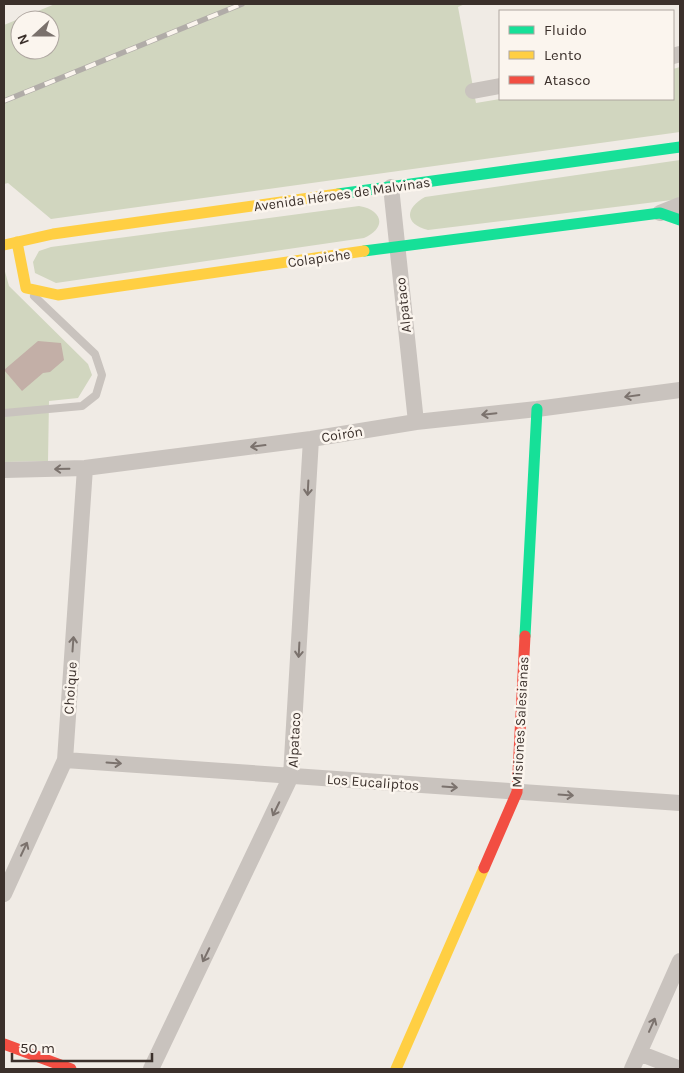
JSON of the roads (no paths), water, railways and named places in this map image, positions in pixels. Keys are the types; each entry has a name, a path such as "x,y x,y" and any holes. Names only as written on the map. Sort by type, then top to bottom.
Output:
{"street":[{"path":"474,91 499,86"},
{"name":"Avenida Héroes de Malvinas","path":"4,245 53,234 680,147"},
{"name":"Alpataco","path":"391,187 416,422"},
{"name":"Colapiche","path":"26,288 58,295 397,246 660,213 680,205"},
{"name":"Colapiche","path":"660,213 680,220"},
{"path":"17,242 26,288"},
{"name":"Coirón","path":"4,470 85,468 311,439 416,422 537,409 680,390"},
{"name":"Misiones Salesianas","path":"396,1069 517,792 537,409"},
{"name":"Alpataco","path":"151,1069 292,776 311,439"},
{"name":"Choique","path":"4,894 65,760 85,468"},
{"name":"Los Eucaliptos","path":"65,760 680,803"},
{"path":"632,1069 680,961"},
{"path":"4,1044 71,1069"},
{"path":"640,1052 680,1069"}],"lane":[{"path":"4,413 82,406 96,395 102,374 95,354 26,288"}],"railway":[{"path":"4,101 242,4"}]}
